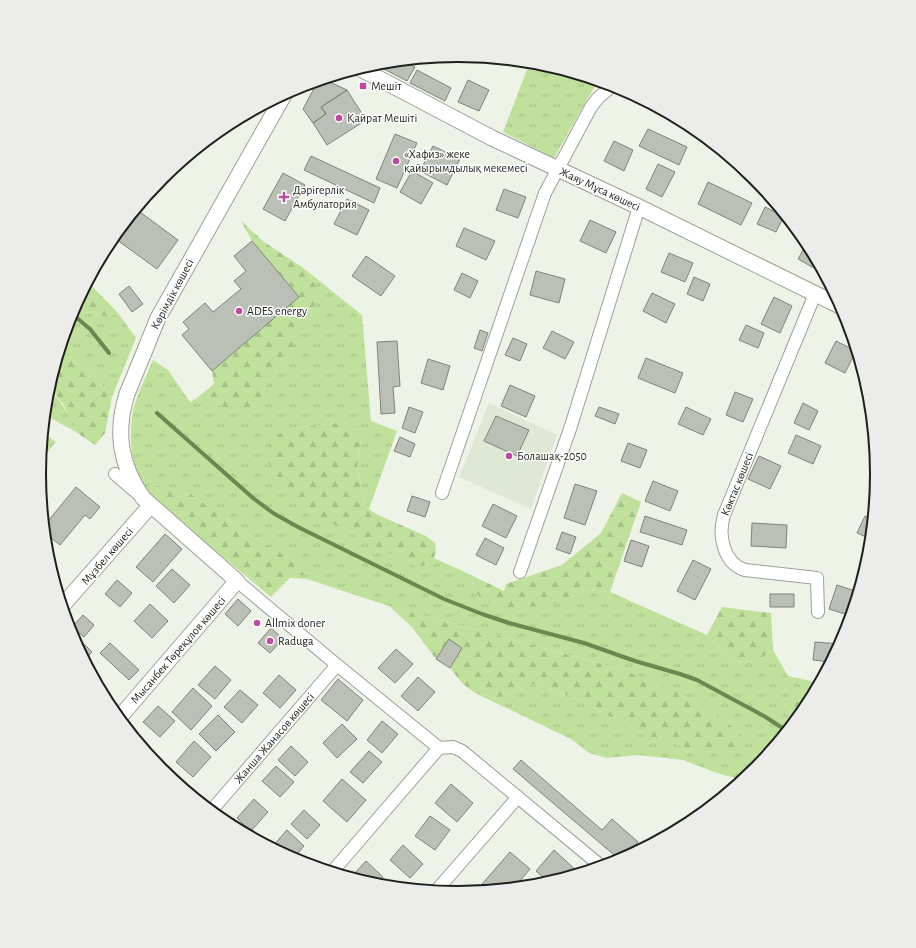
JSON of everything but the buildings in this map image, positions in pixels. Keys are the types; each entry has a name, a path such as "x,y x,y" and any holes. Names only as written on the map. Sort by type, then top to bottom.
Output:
{"street":[{"name":"Жаяу Мұса көшесі","path":"367,72 492,138 639,207 833,303"},
{"path":"442,493 545,193 591,107 607,90"},
{"name":"Көрімдік көшесі","path":"237,581 147,502 134,485 128,472 120,441 120,425 127,394 158,318 280,102"},
{"path":"520,572 571,426 639,207"},
{"name":"Көктас көшесі","path":"815,294 724,515 721,525 721,536 726,552 737,568 817,578 818,612"},
{"path":"115,474 147,502"},
{"name":"Мұзбел көшесі","path":"66,601 147,502"},
{"path":"237,581 439,748 453,747 462,751 596,862"},
{"name":"Мысанбек Төреқұлов көшесі","path":"123,714 237,581"},
{"name":"Жанша Жанасов көшесі","path":"214,806 337,665"},
{"path":"336,867 439,748"},
{"path":"441,885 518,797"}],"shaded area":[{"name":"Болашақ-2050","path":"489,403 557,435 531,509 459,477"}],"green space":[{"path":"528,68 565,76 595,86 554,158 503,132"},
{"path":"241,221 264,242 302,267 315,284 314,306 291,353 263,389 261,405 252,412 208,404 197,398 214,384 212,371 299,297 252,241"},
{"path":"302,267 362,315 371,421 397,431 369,509 365,502 357,468 361,439 347,422 300,427 284,431 425,566 434,558 471,575 474,589 550,605 588,590 610,592 707,635 735,662 757,661 773,650 788,676 802,679 785,707 794,712 768,746 736,778 683,760 638,755 607,758 589,753 571,739 475,693 496,698 508,695 533,684 569,695 645,735 624,670 389,606 307,579 290,578 313,572 242,530 191,494 149,485 161,505 149,495 137,473 132,450 131,426 135,403 153,360 168,370 190,402 197,398 208,404 261,405 263,389 291,353 315,284"},
{"path":"91,286 118,313 107,317 85,312 81,308"},
{"path":"81,308 85,312 107,317 118,313 136,338 112,397 92,373 64,354"},
{"path":"64,354 92,373 112,397 105,433 95,445 76,432 63,404 55,394"},
{"path":"54,394 68,414 76,432 50,418"},
{"path":"347,422 355,426 361,439 357,468 365,502 369,509 376,514 426,536 435,543 435,556 427,565 417,567 319,516 275,475 268,461 271,439 284,431 300,427"},
{"path":"48,437 56,442 47,453"},
{"path":"148,484 191,494 242,530 314,572 290,578 271,597 161,505"},
{"path":"622,493 641,502 610,592 588,590 550,605 501,608 481,599 474,589 471,575 504,591 506,584 562,565 601,533"},
{"path":"389,606 624,670 700,702 737,731 739,741 730,752 700,752 645,735 569,695 533,684 508,695 496,698 475,693 463,684 450,668 462,648 448,640 436,659 412,627"},
{"path":"722,607 771,613 773,650 757,661 735,662 707,635"},
{"path":"802,679 814,682 794,712 785,707"}],"waterway":[{"path":"76,318 90,329 109,353"},
{"path":"157,413 253,498 273,513 298,527 444,599 482,614 509,623 584,643 635,661 697,680 764,716 783,728"}],"place":[{"name":"Мешіт","path":"363,86"},
{"name":"Қайрат Мешіті","path":"339,118"},
{"name":"«Хафиз» жеке қайырымдылық мекемесі","path":"396,161"},
{"name":"Дәрігерлік Амбулатория","path":"284,197"},
{"name":"ADES energy","path":"239,311"},
{"name":"Болашақ-2050","path":"509,456"},
{"name":"Allmix doner","path":"257,623"},
{"name":"Raduga","path":"270,641"}]}
